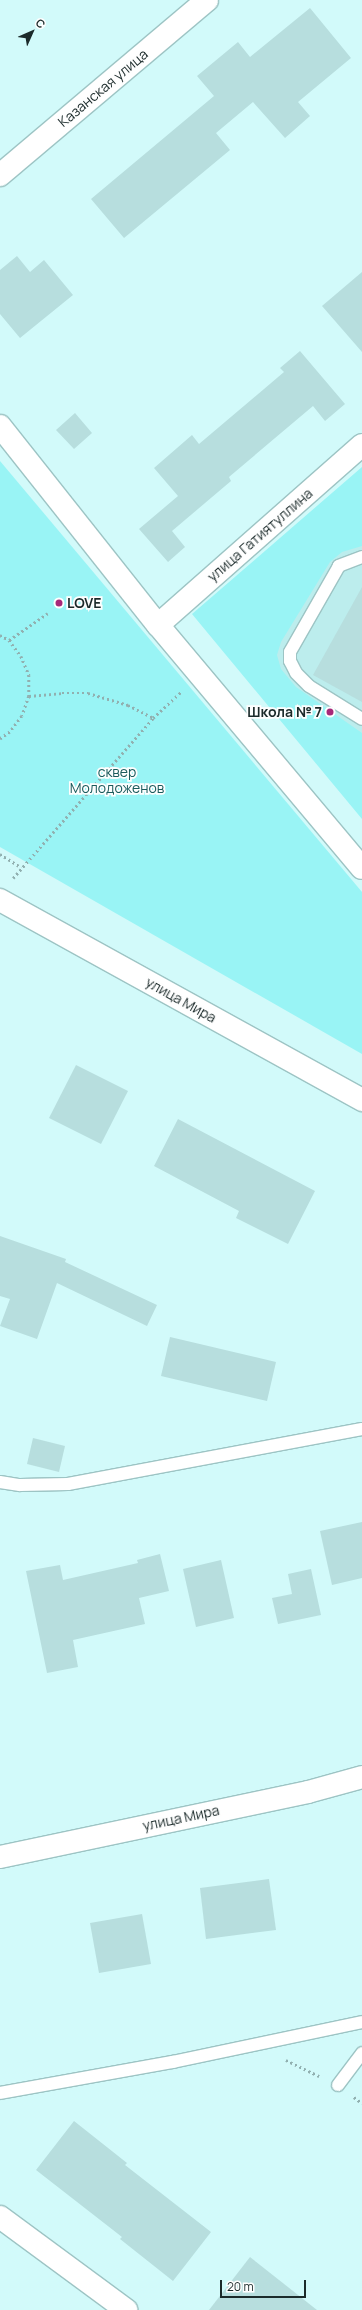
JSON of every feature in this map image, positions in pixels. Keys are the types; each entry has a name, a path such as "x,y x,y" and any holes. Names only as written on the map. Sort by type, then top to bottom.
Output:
{"street":[{"name":"Казанская улица","path":"0,175 206,0"},
{"path":"0,426 158,625 201,674 362,868"},
{"name":"улица Гатиятуллина","path":"158,625 362,446"},
{"name":"улица Мира","path":"4,892 362,1100"},
{"name":"улица Мира","path":"0,1857 308,1792 362,1777"},
{"path":"0,2217 126,2310"}],"lane":[{"path":"362,558 338,566 290,652 290,661 296,673 309,686 362,719"},
{"path":"0,1482 20,1485 68,1484 362,1429"},
{"path":"0,2093 362,2022"},
{"path":"338,2085 362,2053"}],"path":[{"path":"9,640 48,613"},
{"path":"0,635 9,640 22,656 29,675 29,696 22,716 10,732 0,739"},
{"path":"4,892 22,867 153,718 201,674"},
{"path":"29,696 62,693 88,693 128,705 153,718"},
{"path":"0,854 22,867"},
{"path":"256,2044 338,2085"}],"shaded area":[{"name":"Школа № 7","path":"362,515 362,792 233,632"}],"green space":[{"name":"сквер Молодоженов","path":"0,461 362,892 362,1054 0,847"},
{"path":"362,467 362,546 342,552 330,562 281,642 277,655 281,669 296,687 362,733 362,819 192,614"}],"building":[{"path":"310,8 351,58 298,102 310,116 285,138 253,102 216,133 230,150 124,238 91,199 214,96 197,76 238,42 250,57"},
{"path":"17,256 30,272 44,260 73,295 20,338 0,314 0,270"},
{"path":"362,272 362,352 322,306"},
{"path":"300,351 345,404 325,421 313,406 229,477 231,481 172,531 185,547 168,562 139,529 178,496 154,468 192,435 199,444 284,372 280,368"},
{"path":"75,413 92,433 74,449 56,430"},
{"name":"Школа № 7","path":"362,587 362,702 313,675"},
{"path":"76,1065 128,1091 101,1144 49,1118"},
{"path":"178,1119 315,1191 288,1244 236,1218 239,1211 154,1166"},
{"path":"0,1236 66,1259 65,1262 157,1305 147,1326 57,1283 37,1339 0,1326 10,1299 0,1296"},
{"path":"170,1337 276,1362 267,1401 161,1376"},
{"path":"33,1438 65,1446 59,1472 27,1464"},
{"path":"362,1522 362,1578 332,1585 320,1531"},
{"path":"160,1554 169,1591 139,1598 145,1624 73,1640 78,1667 47,1673 26,1571 60,1565 63,1580 138,1563 137,1560"},
{"path":"221,1560 234,1618 196,1627 183,1569"},
{"path":"311,1569 321,1615 278,1624 272,1598 292,1594 288,1574"},
{"path":"269,1879 276,1930 206,1939 200,1888"},
{"path":"142,1914 151,1964 99,1973 90,1923"},
{"path":"74,2121 127,2163 125,2165 211,2232 173,2281 120,2239 122,2237 36,2170"},
{"path":"250,2257 317,2310 209,2310"}],"place":[{"name":"LOVE","path":"59,603"},
{"name":"Школа № 7","path":"330,712"}]}
